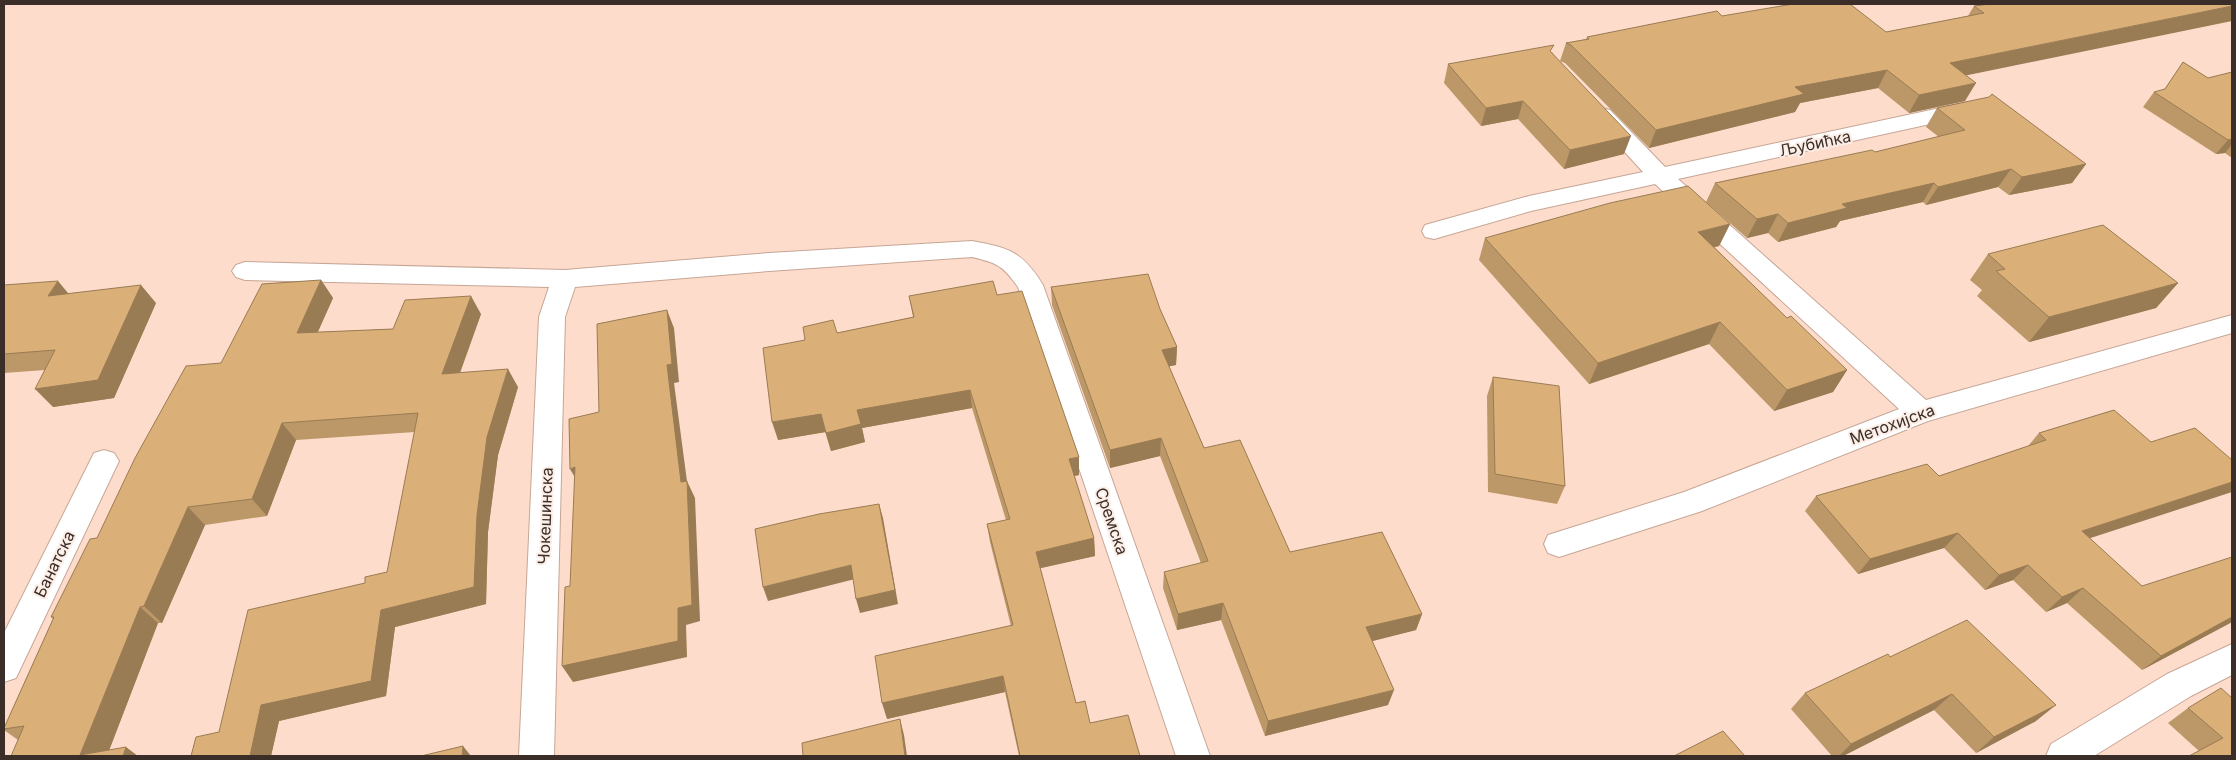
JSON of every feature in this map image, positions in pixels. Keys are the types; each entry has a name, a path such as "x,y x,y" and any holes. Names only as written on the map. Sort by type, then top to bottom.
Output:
{"street":[{"path":"1590,102 1661,176 1921,412"},
{"name":"Љубићка","path":"1434,231 1529,204 1969,108"},
{"name":"Сремска","path":"245,271 565,278 972,249 996,254 1014,263 1030,285 1193,756"},
{"name":"Чокешинска","path":"538,756 552,317 565,278"},
{"name":"Метохијска","path":"1559,544 1691,502 1921,412 2232,324"},
{"name":"Банатска","path":"4,667 104,461"},
{"path":"2063,756 2179,685 2232,660"}],"building":[{"path":"1793,4 1850,4 1886,32 1984,13 1974,6 1990,4 2232,4 2232,6 1950,63 1976,83 1919,95 1887,70 1795,87 1804,94 1656,130 1571,45 1566,43 1589,39 1587,37 1717,11 1722,16"},
{"path":"1554,45 1550,51 1631,136 1570,150 1523,101 1486,108 1448,64"},
{"path":"2183,62 2208,78 2232,72 2232,139 2228,140 2154,92 2165,89"},
{"path":"1992,94 2086,164 2022,177 2011,169 1938,187 1934,183 1842,204 1847,208 1788,223 1778,214 1757,219 1715,183 1872,150 1875,152 1965,130 1937,108 1989,97"},
{"path":"1688,186 1730,224 1698,232 1787,318 1791,316 1847,370 1787,390 1720,322 1598,363 1485,238 1610,203"},
{"path":"2103,225 2178,283 2049,317 1996,271 2005,269 1988,254"},
{"path":"1148,274 1160,309 1177,347 1162,350 1204,448 1240,440 1290,552 1382,532 1422,614 1366,627 1394,690 1268,721 1223,603 1178,614 1164,572 1208,561 1161,438 1110,450 1051,287"},
{"path":"321,280 297,333 393,329 405,300 471,296 442,374 508,369 487,437 477,515 474,587 381,610 371,681 261,705 250,756 191,756 196,737 219,732 248,610 365,583 365,577 387,572 418,413 282,423 252,499 188,507 144,606 140,607 80,755 126,747 123,756 11,756 24,726 4,728 54,617 51,617 90,539 97,538 135,458 186,366 221,363 262,284"},
{"path":"58,281 48,296 141,285 98,380 35,389 55,350 4,354 4,285"},
{"path":"993,281 997,295 1022,291 1079,457 1069,459 1094,538 1036,552 1076,703 1085,701 1090,723 1128,715 1140,756 1020,756 1003,676 882,703 875,656 1013,625 987,524 1010,519 970,390 857,410 861,424 826,433 821,414 772,422 763,348 805,340 803,327 833,320 837,333 914,317 909,296"},
{"path":"667,310 672,364 667,365 681,482 687,481 692,605 678,608 678,641 562,666 565,587 570,586 575,467 570,469 569,419 599,412 597,324"},
{"path":"1493,377 1559,386 1565,486 1495,474"},
{"path":"2114,410 2151,442 2195,428 2232,460 2232,482 2082,531 2142,586 2232,557 2232,617 2161,656 2083,588 2062,597 2028,565 1999,575 1958,533 1870,559 1816,496 1927,464 1939,476 2046,440 2039,433"},
{"path":"879,504 895,590 856,599 851,565 763,587 755,529 819,514"},
{"path":"1967,620 2056,705 1994,737 1952,694 1851,744 1805,693 1888,654 1890,657"},
{"path":"2221,688 2232,698 2232,756 2189,756 2223,738 2188,708"},
{"path":"900,719 905,756 803,756 802,743"},
{"path":"1723,731 1745,756 1674,756"},
{"path":"463,746 462,756 421,756"}]}
